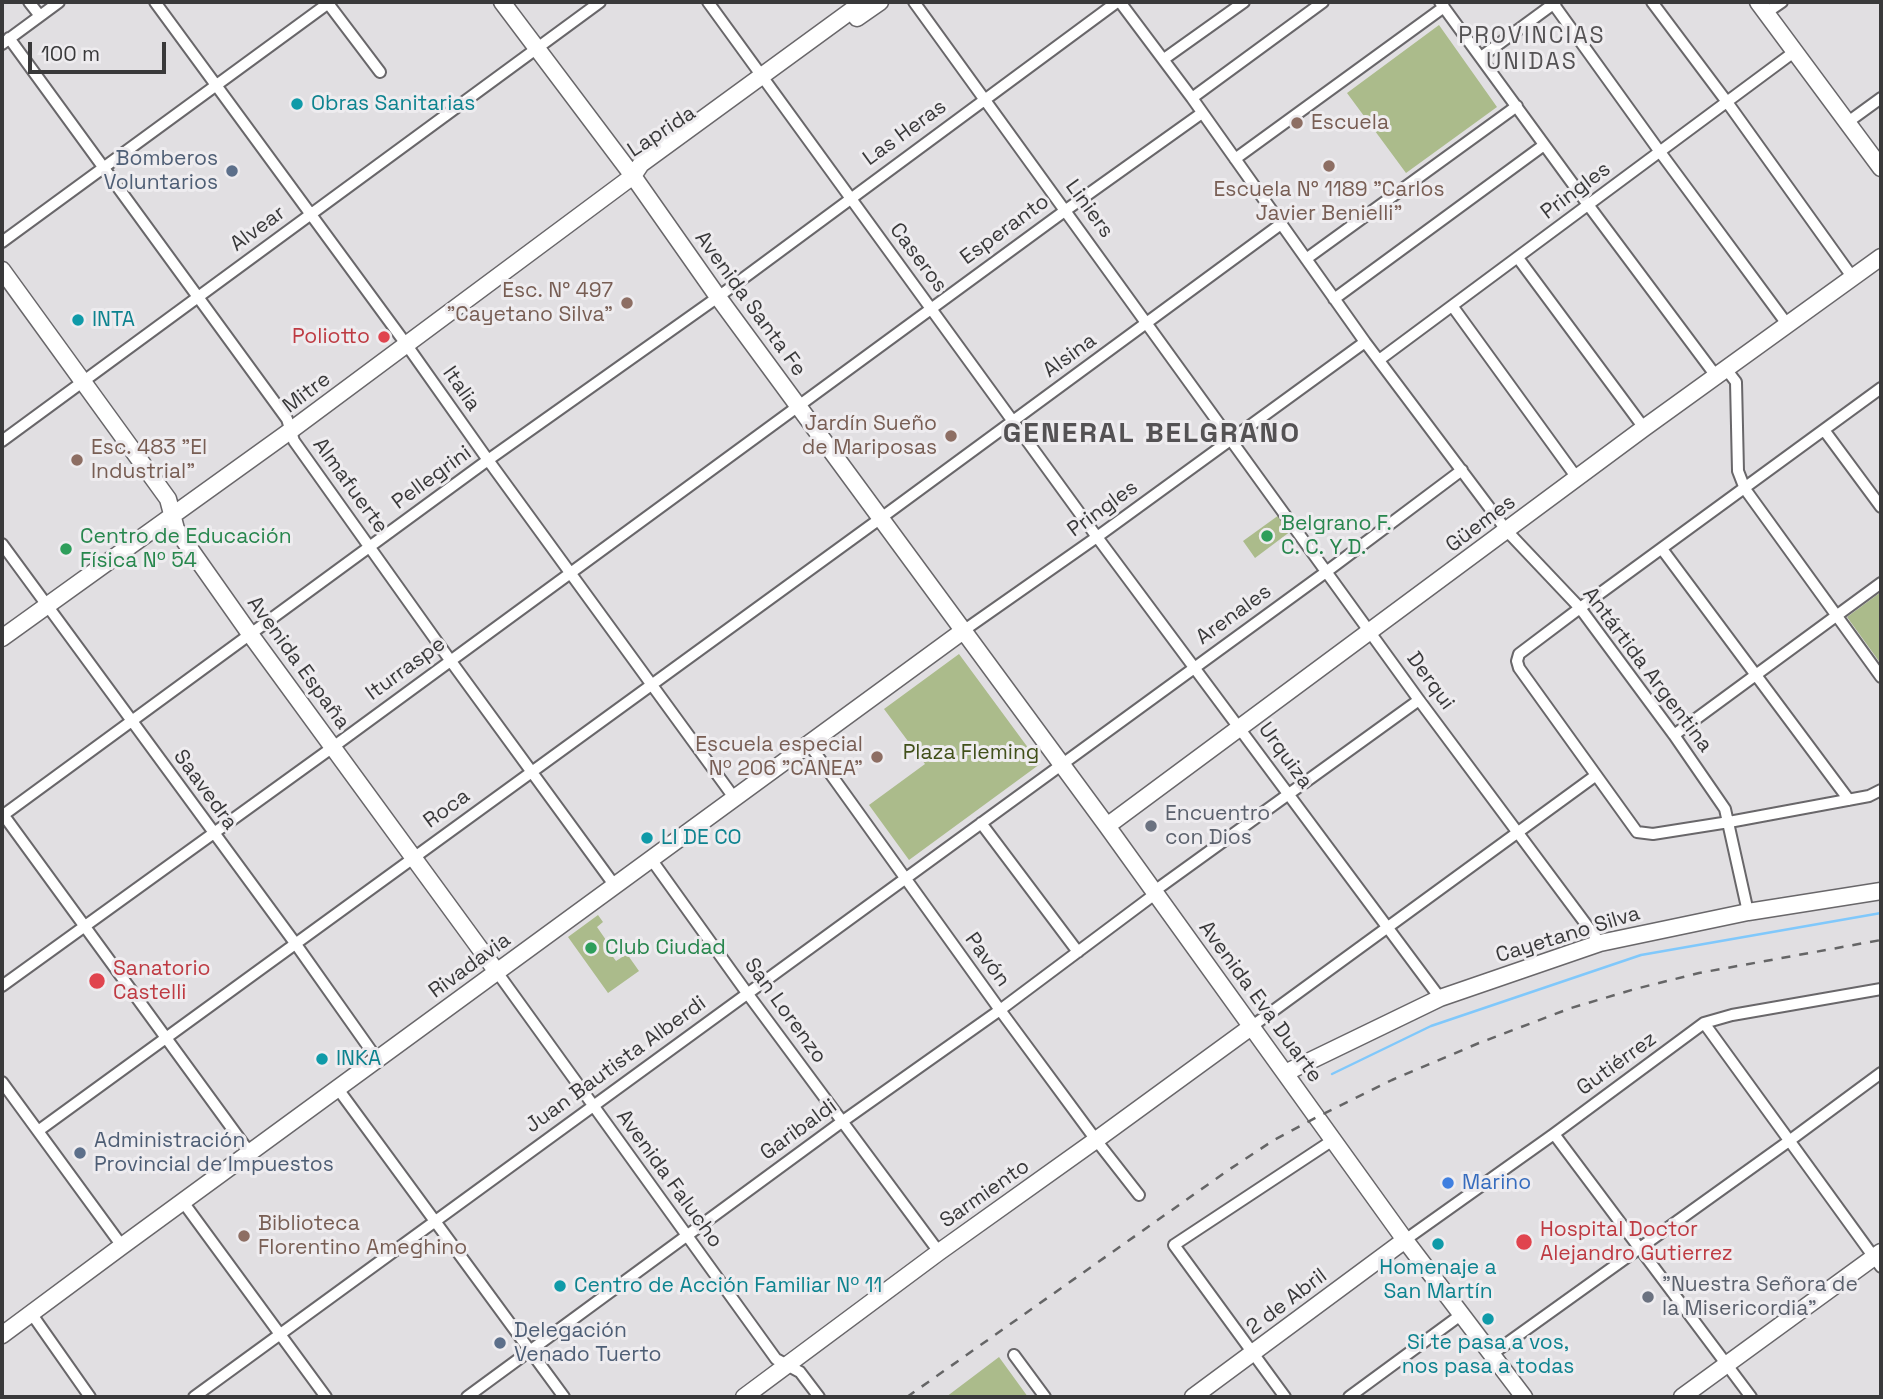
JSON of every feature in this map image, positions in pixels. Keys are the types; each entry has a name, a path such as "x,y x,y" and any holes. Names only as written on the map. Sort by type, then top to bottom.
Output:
{"street":[{"path":"29,2 40,16"},
{"path":"6,41 59,2"},
{"name":"Italia","path":"155,2 735,799"},
{"path":"2,242 328,2 380,72"},
{"name":"Avenida Santa Fe","path":"502,2 633,176 718,297 963,631"},
{"name":"Alvear","path":"2,441 600,2"},
{"name":"Caseros","path":"708,2 1097,537"},
{"name":"Laprida","path":"765,80 863,2"},
{"name":"Laprida","path":"633,176 640,164 880,2"},
{"name":"Liniers","path":"914,2 1231,441"},
{"name":"Las Heras","path":"718,297 1119,2"},
{"name":"Antártida Argentina","path":"1119,2 1192,98 1365,342 1507,531 1580,608 1726,809 1748,912"},
{"path":"1192,98 1323,2"},
{"path":"1480,57 1554,2 1787,324"},
{"path":"1652,2 1853,278"},
{"path":"1782,2 1762,7 1881,168"},
{"path":"1164,60 1236,4"},
{"path":"1235,159 1442,4 1589,206 1721,373 1736,382 1738,471 1745,489 1881,677"},
{"name":"Almafuerte","path":"6,41 105,167 198,296 286,419 294,441 615,886"},
{"name":"Pringles","path":"1379,360 1794,52"},
{"path":"1848,122 1881,98"},
{"path":"1306,260 1517,106"},
{"name":"Esperanto","path":"799,407 1202,113"},
{"path":"1334,299 1545,145"},
{"name":"Mitre","path":"2,638 290,431 633,176"},
{"name":"Alsina","path":"881,518 1281,224"},
{"name":"Güemes","path":"1107,826 1644,428 1881,257"},
{"path":"1518,258 1644,428"},
{"name":"Avenida España","path":"2,270 169,499 176,529 250,634 497,972"},
{"name":"Pellegrini","path":"2,814 488,460 718,297"},
{"path":"1453,307 1577,478"},
{"name":"Pringles","path":"963,631 1231,441 1365,342"},
{"path":"1881,388 1580,608 1519,654 1517,662 1518,668 1637,832 1653,834 1729,822 1869,796 1881,790"},
{"name":"Iturraspe","path":"2,986 799,407"},
{"path":"1824,430 1881,507"},
{"name":"Derqui","path":"1231,441 1600,943"},
{"name":"Arenales","path":"1061,764 1462,470"},
{"name":"Roca","path":"38,1131 881,518"},
{"name":"Urquiza","path":"1097,537 1440,999"},
{"name":"Saavedra","path":"2,544 377,1059"},
{"path":"1662,549 1849,800"},
{"path":"1674,736 1881,583"},
{"name":"Rivadavia","path":"2,1335 963,631"},
{"name":"Avenida Eva Duarte","path":"963,631 1405,1240 1524,1397"},
{"name":"Garibaldi","path":"467,1397 843,1121 1000,1010 1154,893 1419,699"},
{"name":"Pavón","path":"809,744 1000,1010 1139,1195"},
{"name":"Juan Bautista Alberdi","path":"194,1397 1061,764"},
{"path":"1251,1027 1595,776"},
{"path":"2,814 250,1153"},
{"path":"981,822 1078,952"},
{"name":"San Lorenzo","path":"651,859 939,1252"},
{"name":"Cayetano Silva","path":"1285,1073 1440,999 1600,943 1748,912 1881,891"},
{"name":"Avenida Falucho","path":"497,972 776,1359 800,1372 819,1397"},
{"name":"Gutiérrez","path":"1405,1240 1704,1023 1732,1015 1881,989"},
{"path":"1682,1397 1879,1258 1789,1141 1704,1023"},
{"name":"Sarmiento","path":"744,1397 939,1252 1251,1027"},
{"path":"1492,1354 1881,1073"},
{"path":"2,1082 122,1246"},
{"path":"338,1088 564,1397"},
{"path":"1554,1134 1751,1397"},
{"path":"1285,1397 1174,1245 1333,1140"},
{"path":"183,1202 326,1397"},
{"name":"2 de Abril","path":"1193,1397 1405,1240"},
{"path":"31,1313 90,1397"},
{"path":"1349,1397 1462,1314"},
{"path":"1014,1355 1045,1397"}],"green space":[{"path":"1439,25 1497,107 1406,173 1347,93"},
{"name":"Belgrano F. C. C. Y D.","path":"1279,515 1291,531 1255,558 1243,541"},
{"path":"1881,592 1881,664 1847,617"},
{"name":"Plaza Fleming","path":"959,654 1040,764 909,860 869,805 925,764 884,709"},
{"name":"Club Ciudad","path":"598,915 603,922 597,927 606,940 603,943 616,961 627,954 639,971 608,993 568,937"},
{"path":"999,1357 1028,1397 946,1397"}],"waterway":[{"path":"1332,1074 1431,1026 1641,955 1881,913"}],"railway":[{"path":"907,1397 1274,1140 1392,1080 1571,1008 1635,989 1699,973 1881,940"}],"place":[{"name":"Obras Sanitarias","path":"297,104"},
{"name":"Escuela","path":"1297,123"},
{"name":"Escuela N° 1189 \"Carlos Javier Benielli\"","path":"1329,166"},
{"name":"Bomberos Voluntarios","path":"232,171"},
{"name":"Esc. N° 497 \"Cayetano Silva\"","path":"627,303"},
{"name":"INTA","path":"78,320"},
{"name":"Poliotto","path":"384,337"},
{"name":"Jardín Sueño de Mariposas","path":"951,436"},
{"name":"Esc. 483 \"El Industrial\"","path":"77,460"},
{"name":"Belgrano F. C. C. Y D.","path":"1267,536"},
{"name":"Centro de Educación Física Nº 54","path":"66,549"},
{"name":"Escuela especial Nº 206 \"CANEA\"","path":"877,757"},
{"name":"Encuentro con Dios","path":"1151,826"},
{"name":"LI DE CO","path":"647,838"},
{"name":"Club Ciudad","path":"591,948"},
{"name":"Sanatorio Castelli","path":"97,981"},
{"name":"INKA","path":"322,1059"},
{"name":"Administración Provincial de Impuestos","path":"80,1153"},
{"name":"Marino","path":"1448,1183"},
{"name":"Biblioteca Florentino Ameghino","path":"244,1236"},
{"name":"Hospital Doctor Alejandro Gutierrez","path":"1524,1242"},
{"name":"Homenaje a San Martín","path":"1438,1244"},
{"name":"Centro de Acción Familiar Nº 11","path":"560,1286"},
{"name":"\"Nuestra Señora de la Misericordia\"","path":"1648,1297"},
{"name":"Si te pasa a vos, nos pasa a todas","path":"1488,1319"},
{"name":"Delegación Venado Tuerto","path":"500,1343"}],"district":[{"name":"PROVINCIAS UNIDAS","path":"1532,50"},
{"name":"GENERAL BELGRANO","path":"1152,434"}]}
